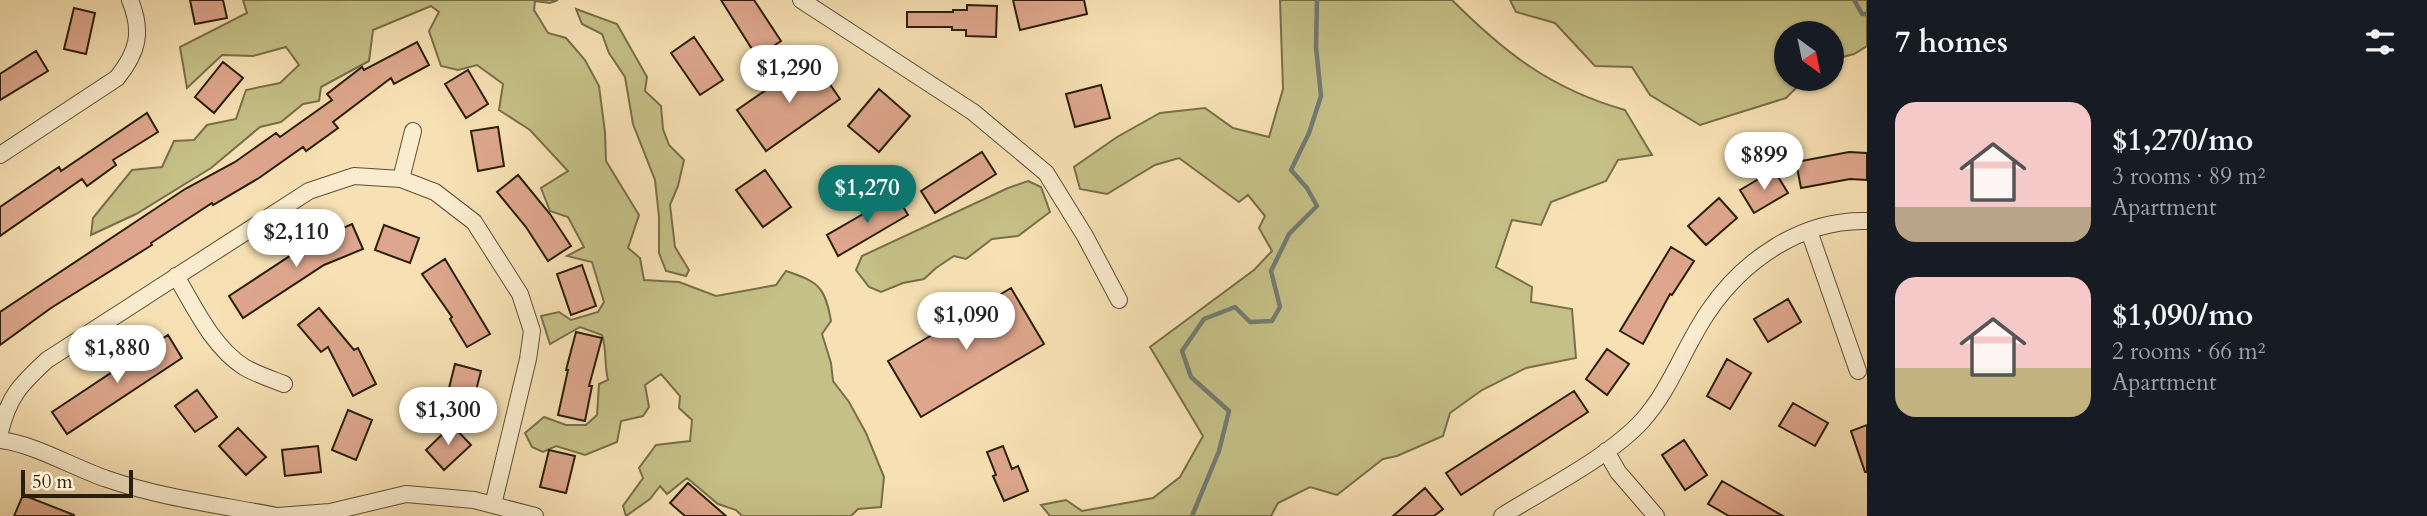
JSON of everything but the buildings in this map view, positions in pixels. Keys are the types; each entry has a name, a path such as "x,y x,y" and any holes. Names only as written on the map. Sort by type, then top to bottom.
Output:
{"street":[{"path":"0,155 117,78 129,64 137,43 137,19 130,0"},
{"path":"801,0 972,112 1046,173 1085,236 1119,300"},
{"path":"401,179 413,131"},
{"path":"0,432 5,413 19,386 47,360 309,191 354,176 401,179 435,192 474,222 520,294 532,331 528,359 493,505"},
{"path":"1502,516 1620,443 1658,401 1707,313 1751,262 1780,244 1822,226 1867,221"},
{"path":"1809,231 1857,371"},
{"path":"176,276 215,341 228,355 246,368 284,384"},
{"path":"0,440 18,442 107,479 160,494 277,516 330,512 406,494 474,500 535,516"},
{"path":"1606,451 1618,472 1656,516"}],"shaded area":[{"path":"243,0 558,0 550,3 535,1 534,10 548,33 566,38 585,60 599,86 606,161 639,215 628,248 640,258 644,280 679,282 716,296 776,285 786,271 819,287 826,300 831,321 822,334 831,363 833,381 849,402 866,433 884,477 881,507 858,509 851,516 742,516 736,510 718,504 687,478 667,494 660,486 650,499 626,516 623,506 643,478 639,468 656,445 690,441 692,420 679,408 680,396 661,374 645,385 649,407 643,416 621,421 617,442 585,455 556,446 543,452 532,447 525,433 544,417 566,425 586,425 597,415 599,384 608,380 602,335 580,327 550,344 541,316 559,312 571,320 598,312 604,302 592,262 567,256 584,247 568,217 550,211 541,188 568,171 530,130 499,110 503,84 477,65 458,70 441,66 429,31 439,12 431,6 373,30 369,61 321,87 319,101 303,104 281,122 260,127 211,168 136,214 91,235 93,218 132,170 162,167 174,141 194,140 207,125 236,119 246,90 280,83 299,65 286,47 253,56 222,55 187,88 180,47 247,13"},
{"path":"1280,0 1452,0 1491,37 1531,67 1574,91 1625,110 1652,155 1618,160 1606,181 1551,202 1541,225 1512,220 1496,267 1532,287 1531,302 1572,309 1576,358 1526,368 1482,390 1450,413 1443,436 1397,456 1383,459 1337,495 1310,487 1278,503 1271,516 1050,516 1041,505 1066,500 1082,511 1153,498 1180,477 1203,436 1150,347 1254,270 1272,251 1259,228 1265,216 1248,195 1239,202 1179,158 1155,165 1107,194 1080,189 1074,167 1117,137 1160,113 1205,108 1233,128 1269,137 1283,89"},
{"path":"1510,0 1867,0 1867,46 1844,57 1844,21 1774,21 1774,91 1793,91 1786,98 1700,125 1650,95 1632,67 1595,66 1555,23 1516,12"},
{"path":"576,9 617,24 647,77 645,91 661,106 663,129 669,145 684,160 670,205 675,247 689,270 686,276 666,271 659,253 655,180 633,124 625,77 609,53 602,34 582,24"},
{"path":"1028,181 1041,187 1050,212 1018,236 992,239 966,259 954,256 924,279 903,283 881,292 869,287 856,270 862,256"}],"waterway":[{"path":"1192,516 1219,451 1229,411 1191,377 1182,351 1204,319 1235,307 1250,322 1272,321 1280,307 1271,271 1289,234 1317,206 1307,188 1291,170 1309,133 1321,96 1316,47 1317,0"},
{"path":"1854,0 1862,14 1867,14"}]}
